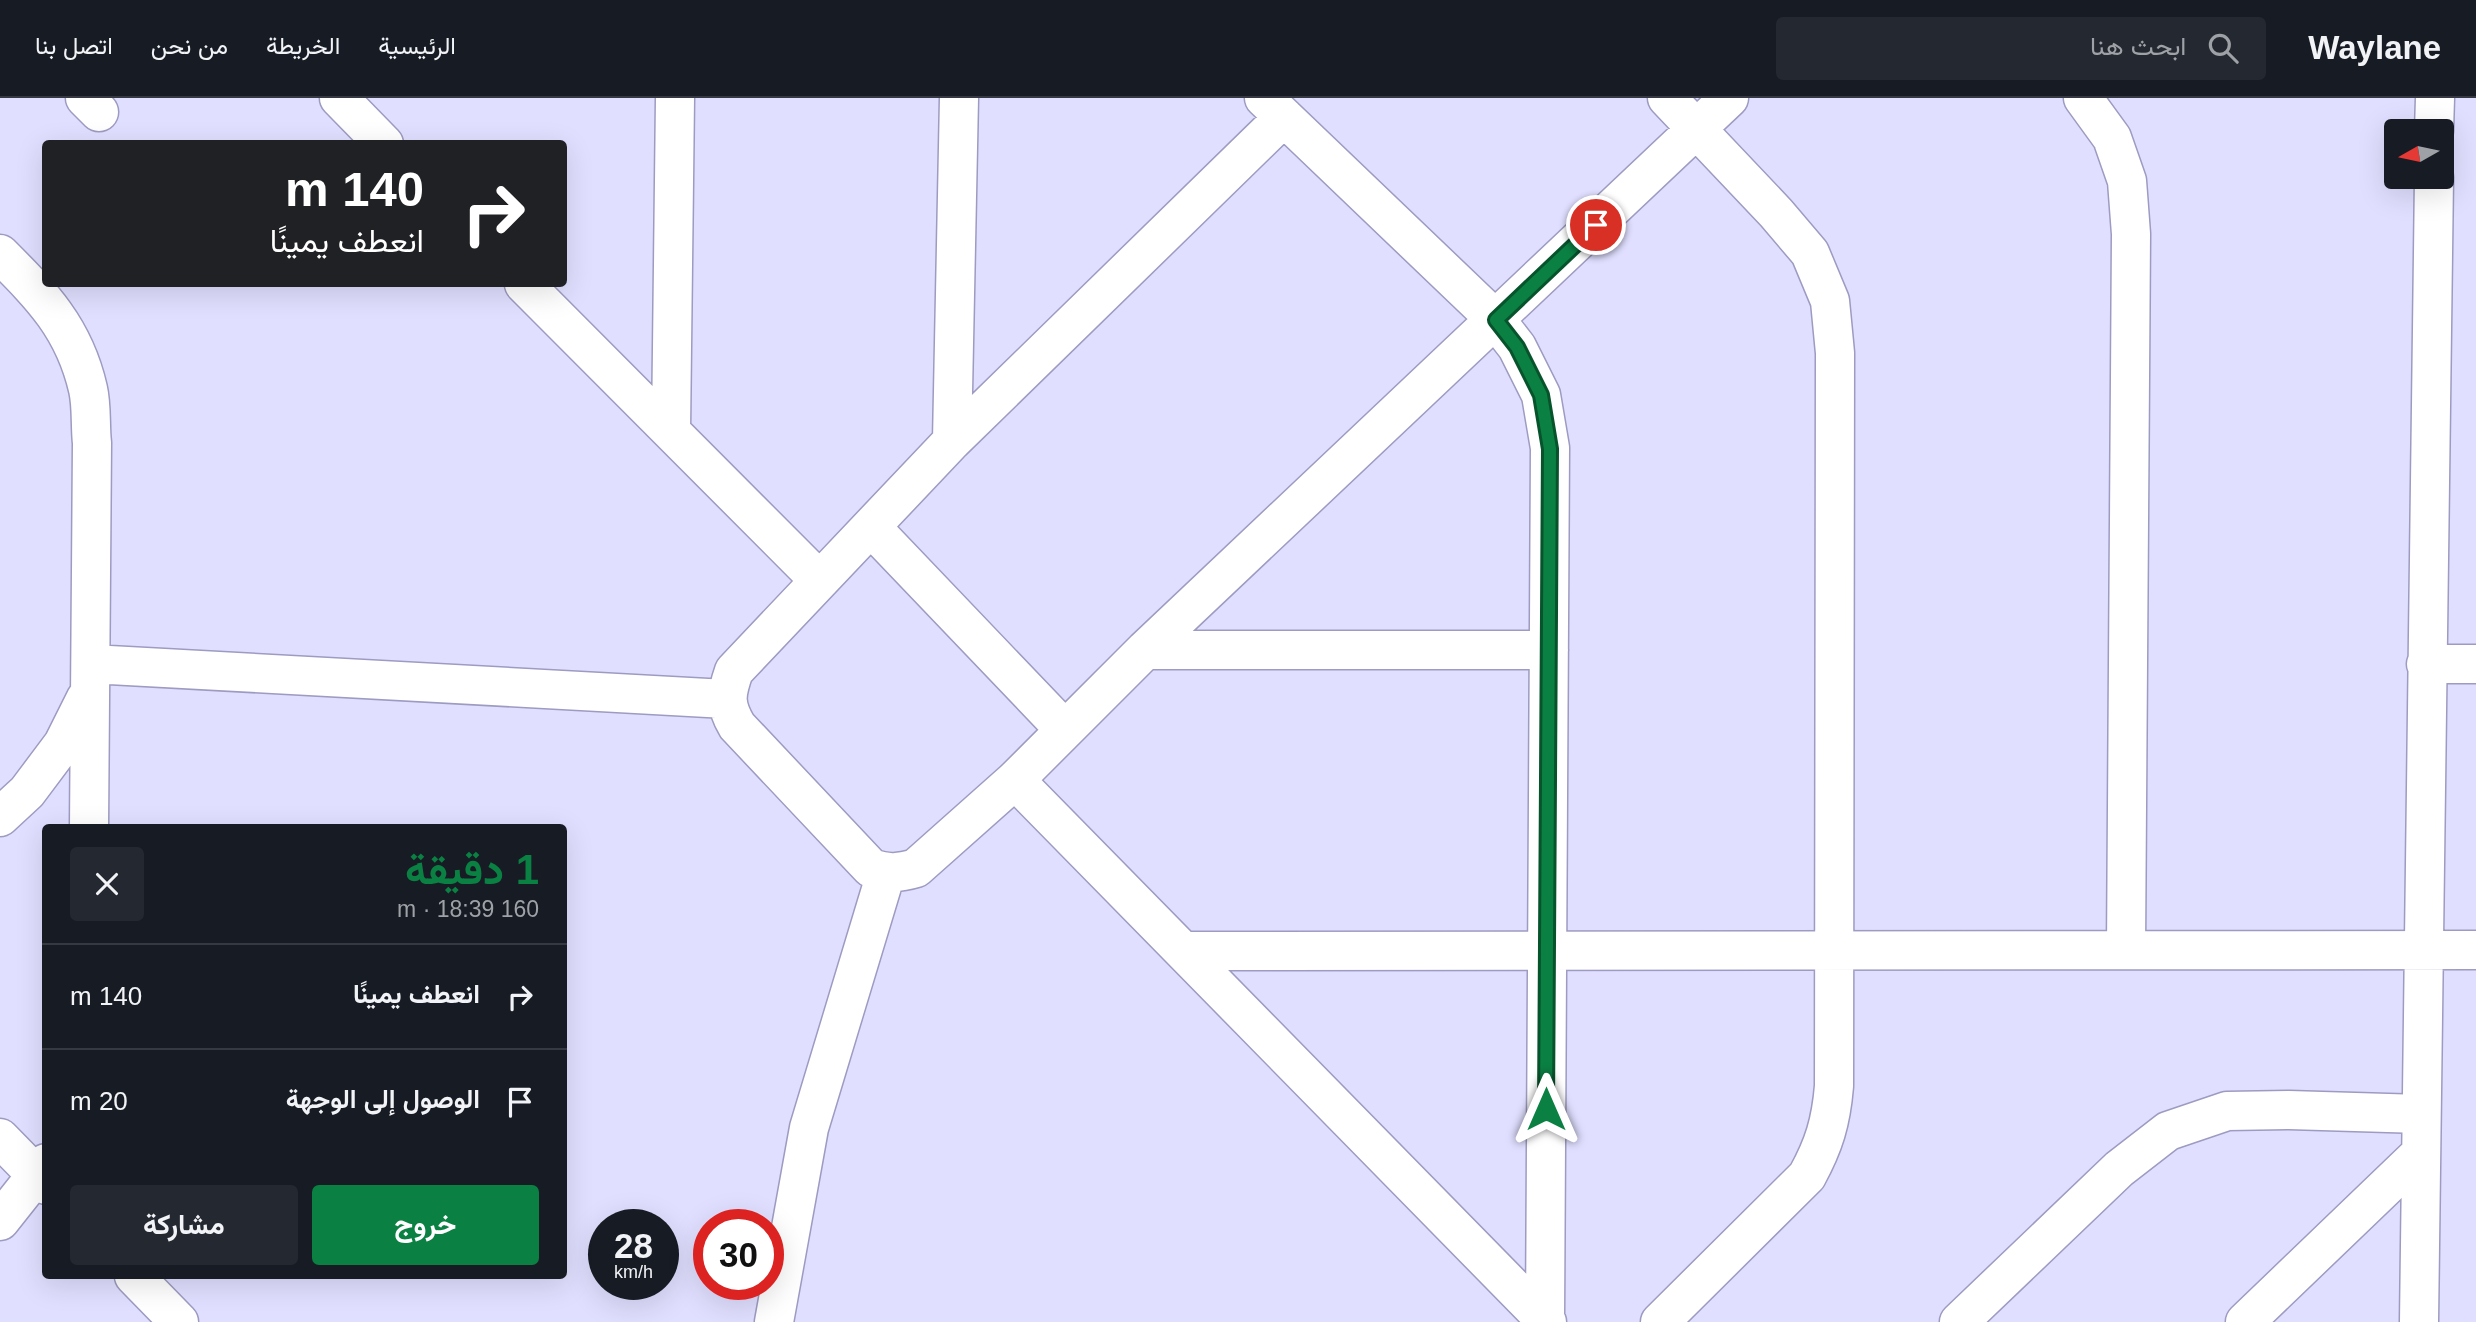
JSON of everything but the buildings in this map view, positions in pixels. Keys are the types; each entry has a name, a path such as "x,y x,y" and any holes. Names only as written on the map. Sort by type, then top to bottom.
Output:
{"street":[{"path":"339,98 380,140"},
{"path":"671,432 675,98"},
{"path":"952,440 959,98"},
{"path":"1660,1322 1807,1176 1822,1149 1831,1118 1833,1086 1834,950 1835,353 1830,301 1810,253 1667,98"},
{"path":"1546,1321 1550,449 1541,395 1517,347 1496,320 1274,107 952,440 734,671 726,699 730,715 737,726 871,868 886,873 916,868 1015,780 1145,650 1496,320 1729,98"},
{"path":"2083,98 2112,138 2127,181 2131,234 2126,950"},
{"path":"2434,119 2435,98"},
{"path":"2419,1322 2434,189"},
{"path":"0,254 42,296 71,340 88,390 92,443 89,824"},
{"path":"527,287 819,580"},
{"path":"871,527 1065,730"},
{"path":"1145,650 1549,650"},
{"path":"2426,664 2476,664"},
{"path":"90,677 726,699"},
{"path":"0,817 27,792 63,744 90,677"},
{"path":"1015,780 1546,1321"},
{"path":"774,1322 809,1128 886,873"},
{"path":"1183,951 2476,950"},
{"path":"1959,1322 2119,1169 2168,1131 2227,1111 2421,1114"},
{"path":"0,1138 42,1173"},
{"path":"2245,1322 2421,1153"},
{"path":"0,1221 42,1175"},
{"path":"137,1279 179,1322"}],"route":[{"path":"1546,1109 1550,449 1541,395 1517,347 1496,320 1596,225"}]}
